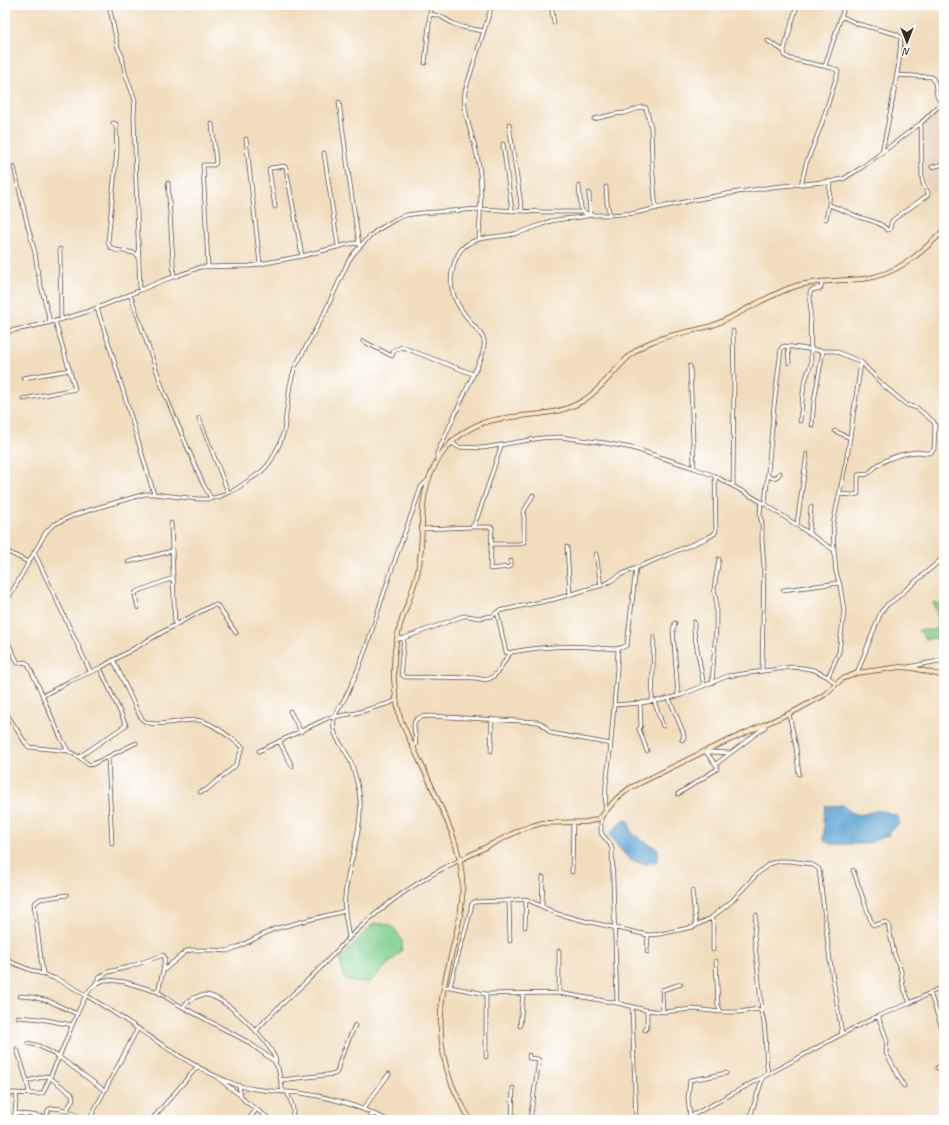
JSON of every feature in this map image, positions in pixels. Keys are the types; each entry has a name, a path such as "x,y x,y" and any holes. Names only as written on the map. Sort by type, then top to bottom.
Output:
{"main road":[{"path":"470,1120 451,1083 441,1039 441,1008 444,987 459,924 463,893 460,860 456,842 448,823 400,718 394,683 393,660 397,639 418,570 421,550 423,502 428,480 437,461 451,442 465,432 486,422 498,419 555,412 577,404 597,390 628,357 638,349 650,343 715,324 767,297 799,285 822,281 863,279 884,274 902,266 934,241 944,230"},
{"path":"460,860 520,830 532,826 595,820 601,817 616,799 630,788 764,724 789,714 824,695 842,679 857,673 906,667 944,676"}],"street":[{"path":"109,5 118,48 122,56 128,83 135,100 134,116 140,290"},
{"path":"425,63 431,5"},
{"path":"479,239 482,198 481,178 478,159 465,109 464,96 492,5"},
{"path":"551,5 554,23"},
{"path":"797,5 784,51 785,55 787,58 837,70 838,74 821,126 806,164 801,185"},
{"path":"825,66 845,5"},
{"path":"430,14 440,16 462,27 483,31"},
{"path":"841,16 858,24 896,34 900,37 901,48 897,75 882,153"},
{"path":"768,41 784,51"},
{"path":"897,75 932,77 935,83 937,96 943,102 944,109"},
{"path":"339,102 360,244"},
{"path":"437,461 437,453 474,374 484,348 484,341 481,334 469,320 452,293 451,282 453,266 465,245 479,239 514,234 552,221 590,215 635,213 708,197 772,187 830,182 843,179 850,176 921,123 943,102"},
{"path":"594,119 625,113 642,107 646,108 651,127 652,164 656,209"},
{"path":"113,123 116,124 117,150 108,242 112,249 138,255"},
{"path":"829,205 838,207 875,222 888,230 890,229 894,218 928,194 922,179 921,123"},
{"path":"208,266 203,165 214,165 216,163 212,124"},
{"path":"510,124 522,211"},
{"path":"246,139 260,264"},
{"path":"503,144 512,210"},
{"path":"324,153 338,246"},
{"path":"932,167 944,164"},
{"path":"275,207 269,169 284,166 286,168 302,256"},
{"path":"14,167 50,322"},
{"path":"826,219 829,205 830,182"},
{"path":"168,183 174,277"},
{"path":"579,186 581,208 584,212"},
{"path":"606,187 607,203 610,215"},
{"path":"589,193 590,215"},
{"path":"5,604 46,532 53,525 64,519 144,494 187,499 221,496 236,489 256,476 267,466 280,443 284,431 290,385 295,367 325,312 348,262 360,244 376,231 406,215 421,213 480,209 584,212 590,215"},
{"path":"5,332 60,320 97,308 200,267 250,266 302,256 353,243 360,244"},
{"path":"60,249 60,320"},
{"path":"800,421 804,384 811,364 810,292 821,288 822,281"},
{"path":"130,294 164,392 203,484 211,498"},
{"path":"97,308 154,494"},
{"path":"23,399 75,389 55,321"},
{"path":"733,331 734,486"},
{"path":"362,341 392,356 394,350 402,347 474,374"},
{"path":"766,504 783,346 838,351 861,362 902,401 907,405 917,408 934,422 934,449 932,452 907,453 891,458 867,473 858,475 858,494 839,494"},
{"path":"788,347 789,363"},
{"path":"812,425 814,401 823,350"},
{"path":"828,677 839,652 844,618 839,582 836,572 833,524 850,438 861,362"},
{"path":"690,366 694,468"},
{"path":"23,378 70,370"},
{"path":"199,418 228,492"},
{"path":"835,431 850,438"},
{"path":"451,442 458,447 483,448 548,437 575,439 632,448 715,476 766,504 834,550"},
{"path":"472,527 481,507 501,446"},
{"path":"797,524 807,454"},
{"path":"768,476 775,478 780,473"},
{"path":"397,639 404,638 463,616 480,618 492,616 503,610 570,595 601,586 620,575 707,538 716,531 715,476"},
{"path":"349,938 344,899 357,836 360,802 356,779 350,759 334,733 333,726 335,716 360,665 421,488 428,480"},
{"path":"491,544 520,544 524,542 523,513 533,495"},
{"path":"761,502 760,515 762,524 764,565 762,671"},
{"path":"809,533 811,507"},
{"path":"170,523 175,625"},
{"path":"422,529 492,527 490,569 509,567 511,566 511,561"},
{"path":"567,547 570,595"},
{"path":"6,551 28,562"},
{"path":"128,562 172,551"},
{"path":"34,552 90,671"},
{"path":"596,554 601,586"},
{"path":"857,673 881,612 888,604 944,557"},
{"path":"712,683 716,628 716,599 714,589 719,559"},
{"path":"497,612 506,652 510,653 562,646 618,649 627,645 636,568"},
{"path":"138,608 135,595 136,592 173,578"},
{"path":"783,590 839,582"},
{"path":"42,695 90,671 100,668 175,625 216,605 236,633"},
{"path":"694,622 694,632 704,686"},
{"path":"675,623 673,630 678,696"},
{"path":"654,636 653,701 663,726"},
{"path":"5,637 18,663 25,662 28,664 68,751"},
{"path":"404,638 401,666 402,675 405,677 489,679 495,676 510,653"},
{"path":"605,812 606,784 611,744 618,649"},
{"path":"113,660 138,712 144,721 149,724 188,720 203,721 213,726 243,747 235,766 206,790 200,792"},
{"path":"906,667 944,660"},
{"path":"614,705 640,703 669,698 678,696 728,676 792,667 814,670 828,677 836,684"},
{"path":"79,757 126,725 100,668"},
{"path":"669,698 684,735 682,740"},
{"path":"259,752 328,718 356,713 396,700"},
{"path":"640,703 641,726 639,729 647,751"},
{"path":"290,710 301,732"},
{"path":"5,712 29,747 68,751 90,765 136,743"},
{"path":"789,714 796,747 799,774"},
{"path":"414,747 417,741 414,726 415,721 420,717 429,716 456,716 538,722 545,726 551,733 611,744"},
{"path":"491,751 492,719"},
{"path":"716,764 765,727 764,724"},
{"path":"280,741 292,766"},
{"path":"706,752 731,753"},
{"path":"678,794 717,768 716,764 706,752"},
{"path":"108,757 112,844"},
{"path":"601,817 601,833 612,849 617,1003"},
{"path":"572,872 573,822"},
{"path":"256,1031 266,1019 312,976 349,938 378,912 403,893 441,869 460,860"},
{"path":"450,987 472,904 477,902 526,899 566,916 585,921 648,935 660,934 696,925 711,918 732,901 756,875 769,864 779,861 805,862 819,869 830,961 842,1034"},
{"path":"853,870 872,924 875,925 886,922 888,924 903,986 910,1003"},
{"path":"542,906 543,877"},
{"path":"692,891 696,925"},
{"path":"43,974 34,904 40,899 67,895"},
{"path":"525,927 526,899"},
{"path":"510,900 510,941"},
{"path":"163,971 185,952 191,950 226,951 274,930 345,911"},
{"path":"756,915 754,934 765,1029 768,1074"},
{"path":"711,918 713,923 714,950"},
{"path":"648,935 648,952"},
{"path":"559,951 559,993"},
{"path":"5,1098 10,1093 44,1093 86,995 99,978 108,972 129,967 163,955 165,958 158,992"},
{"path":"5,959 13,964 68,984 166,1047 216,1076 239,1086 333,1100 363,1109 387,1120"},
{"path":"716,961 718,1006 721,1012"},
{"path":"92,987 104,980 109,980 125,982 158,992 248,1042 269,1056 278,1068"},
{"path":"663,1012 662,990 681,984"},
{"path":"684,1120 842,1034 944,986"},
{"path":"444,987 486,994 559,993 663,1012 693,1009 721,1012 739,1012 758,1009 762,1011"},
{"path":"930,993 944,1034"},
{"path":"486,994 486,1058"},
{"path":"520,1026 523,994"},
{"path":"183,1007 190,1000 200,995 211,996 239,1014 256,1031 274,1054 285,1092 294,1110 291,1120"},
{"path":"20,996 49,1001 77,1014"},
{"path":"632,1007 636,1120"},
{"path":"645,1030 647,1028 647,1010"},
{"path":"878,1016 887,1040 886,1053 904,1086"},
{"path":"18,1017 41,1019 72,1025"},
{"path":"281,1080 335,1074 355,1025"},
{"path":"110,1084 138,1028"},
{"path":"89,1120 138,1028"},
{"path":"28,1043 39,1046 59,1058 104,1090"},
{"path":"17,1049 27,1081 29,1093"},
{"path":"529,1055 529,1058 539,1060 530,1120"},
{"path":"937,1068 944,1064"},
{"path":"153,1118 198,1066"},
{"path":"690,1117 688,1098 690,1080 726,1073"},
{"path":"363,1109 389,1074"},
{"path":"27,1081 47,1076 50,1078 72,1094 72,1103 67,1110"},
{"path":"216,1076 256,1110 271,1120"},
{"path":"749,1120 763,1077"},
{"path":"239,1086 241,1096"},
{"path":"512,1120 513,1088"},
{"path":"15,1117 17,1093"},
{"path":"10,1120 15,1117 46,1119 48,1110 52,1108 62,1108 85,1120"},
{"path":"248,1120 256,1110"},
{"path":"370,1120 372,1113"}],"shaded area":[{"path":"944,108 944,196 931,191 925,180 925,125"}],"green space":[{"path":"933,602 940,604 944,616 944,642 942,638 926,639 918,630 937,630 937,613"},
{"path":"374,923 391,925 401,938 402,949 400,953 371,981 358,983 346,980 342,972 340,958"}],"water":[{"path":"843,805 854,814 885,811 898,817 899,824 890,831 889,835 866,844 831,844 824,839 824,819 826,806"},
{"path":"625,819 628,820 632,833 658,849 658,861 646,864 630,860 618,847 609,834"}]}
